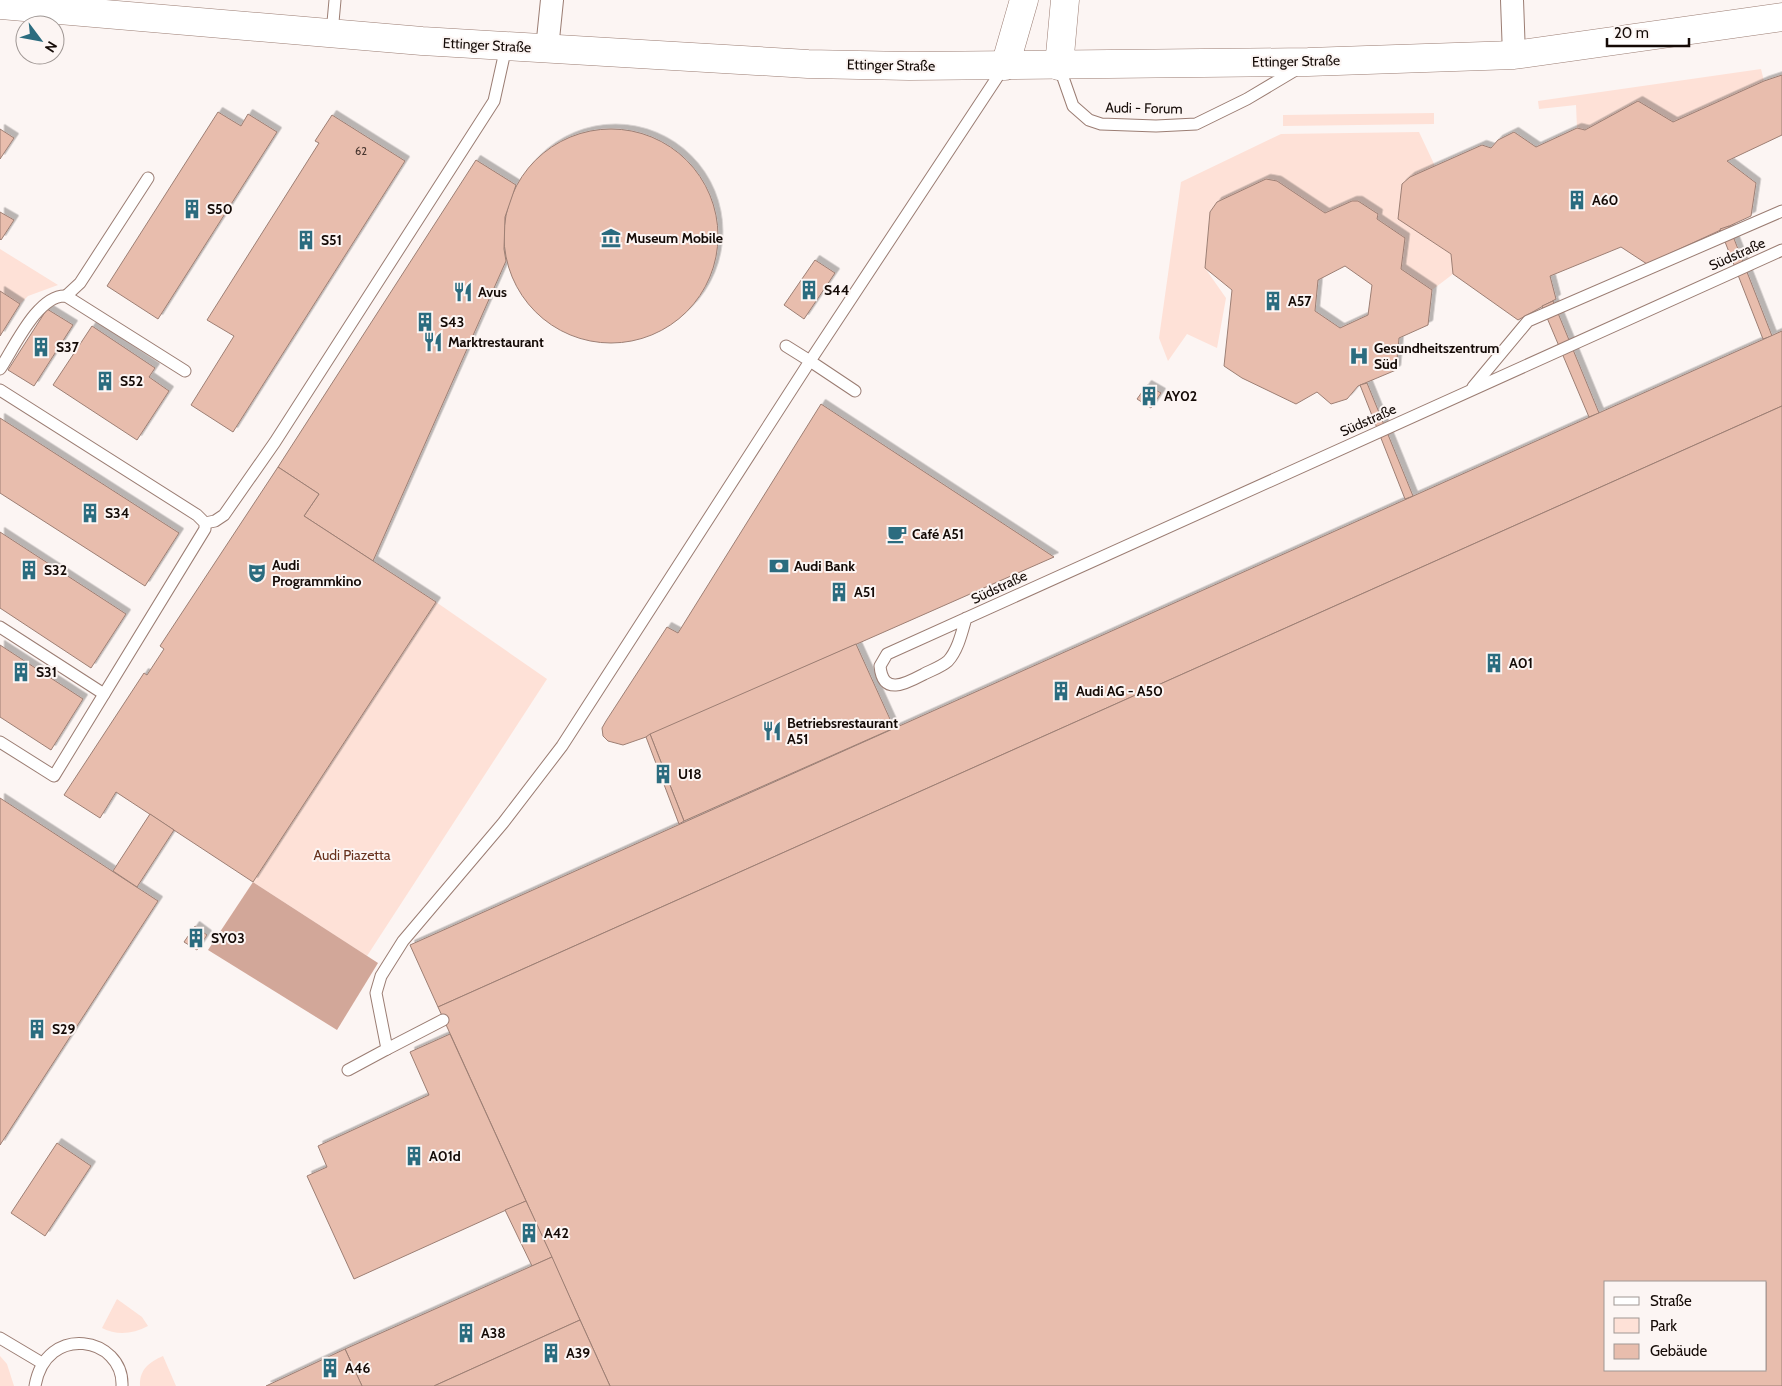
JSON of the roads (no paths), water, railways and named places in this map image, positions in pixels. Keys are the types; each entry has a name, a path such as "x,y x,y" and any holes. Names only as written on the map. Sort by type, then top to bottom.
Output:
{"main road":[{"path":"1005,66 1024,0"},
{"path":"1058,66 1065,0"},
{"name":"Ettinger Straße","path":"0,5 506,46 808,64 1005,66 1308,62 1514,55 1782,17"}],"street":[{"path":"547,48 552,0"},
{"path":"1512,0 1514,55"}],"lane":[{"path":"332,33 335,0"},
{"path":"205,524 215,521 224,515 275,442 446,178 494,101 506,46"},
{"name":"Audi - Forum","path":"1058,66 1073,106 1089,120 1101,124 1156,126 1196,124 1247,99 1308,62"},
{"path":"387,1049 376,993 381,976 403,941 503,822 562,746 810,361 1005,66"},
{"path":"66,296 80,283 148,178"},
{"path":"1470,390 1528,321 1782,211"},
{"name":"Südstraße","path":"966,618 954,651 940,667 902,685 892,685 883,678 880,666 887,654 966,618 1470,390 1782,250"},
{"path":"0,369 44,304 58,295 66,296 185,372"},
{"path":"786,346 855,390"},
{"path":"0,390 197,514 205,524 206,529 54,776 0,742"},
{"path":"0,627 104,694"},
{"path":"348,1070 443,1020"},
{"path":"0,1338 42,1363"},
{"path":"35,1386 42,1363 58,1348 79,1343 90,1344 100,1348 111,1357 118,1369 122,1386"}],"place":[{"name":"A60","path":"1577,200"},
{"name":"S50","path":"192,209"},
{"name":"Museum Mobile","path":"611,238"},
{"name":"S51","path":"306,240"},
{"name":"S44","path":"809,290"},
{"name":"Avus","path":"463,292"},
{"name":"A57","path":"1273,301"},
{"name":"S43","path":"425,322"},
{"name":"Marktrestaurant","path":"433,342"},
{"name":"S37","path":"41,347"},
{"name":"Gesundheitszentrum Süd","path":"1359,356"},
{"name":"S52","path":"105,381"},
{"name":"AY02","path":"1149,396"},
{"name":"S34","path":"90,513"},
{"name":"Café A51","path":"897,534"},
{"name":"Audi Bank","path":"779,566"},
{"name":"S32","path":"29,570"},
{"name":"Audi Programmkino","path":"257,573"},
{"name":"A51","path":"839,592"},
{"name":"A01","path":"1494,663"},
{"name":"S31","path":"21,672"},
{"name":"Audi AG - A50","path":"1061,691"},
{"name":"Betriebsrestaurant A51","path":"772,731"},
{"name":"U18","path":"663,774"},
{"name":"SY03","path":"196,938"},
{"name":"S29","path":"37,1029"},
{"name":"A01d","path":"414,1156"},
{"name":"A42","path":"529,1233"},
{"name":"A38","path":"466,1333"},
{"name":"A39","path":"551,1353"},
{"name":"A46","path":"330,1368"}],"park label":[{"name":"Audi Piazetta","path":"352,855"}]}
